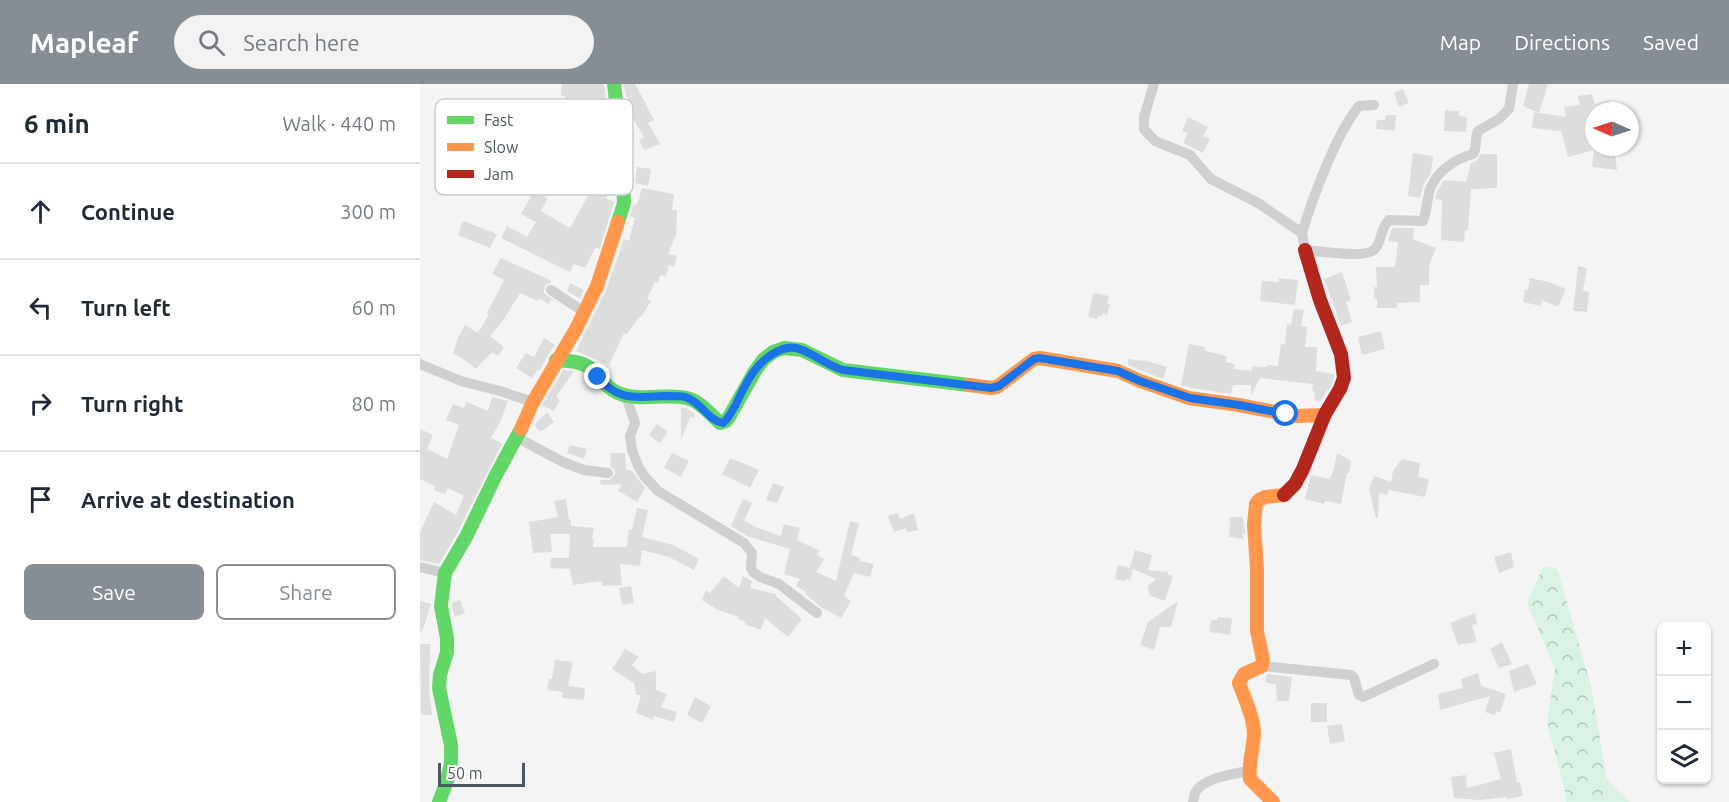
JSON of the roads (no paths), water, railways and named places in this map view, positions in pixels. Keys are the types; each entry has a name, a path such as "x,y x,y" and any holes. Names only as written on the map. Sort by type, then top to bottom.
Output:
{"street":[{"path":"614,84 616,99"},
{"path":"1154,84 1144,117 1146,133 1155,141 1190,155 1211,179 1258,203 1302,233"},
{"path":"1305,250 1356,254 1372,252 1376,249 1384,225 1389,220 1423,221 1431,187 1448,165 1473,154 1476,150 1478,131 1499,119 1509,109 1513,84"},
{"path":"1262,666 1263,660 1257,631 1254,525 1256,504 1265,497 1282,496 1297,482 1325,416 1341,389 1344,379 1342,353 1320,301 1302,233 1328,165 1353,113 1359,106 1374,105"},
{"path":"439,802 451,763 451,746 438,688 447,652 447,638 441,606 445,573 466,537 496,475 522,440 532,402 597,286 614,238 624,203 624,195"},
{"path":"551,290 584,312"},
{"path":"556,360 586,365 611,391 626,396 688,398 700,405 716,421 723,423 729,417 758,366 771,354 791,348 801,350 843,370 991,388 999,386 1034,359 1040,358 1118,371 1190,398 1297,416 1325,416"},
{"path":"420,364 461,381 532,402"},
{"path":"626,396 634,423 630,436 632,450 638,466 653,486 744,543 752,553 753,572 779,584 817,613"},
{"path":"522,440 563,462 584,470 608,473"},
{"path":"420,567 445,573"},
{"path":"1273,802 1249,777 1254,729 1241,690 1239,679 1242,675 1262,666 1351,675 1359,695 1364,697 1434,664"},
{"path":"1193,802 1196,791 1201,786 1218,778 1248,771"}]}
